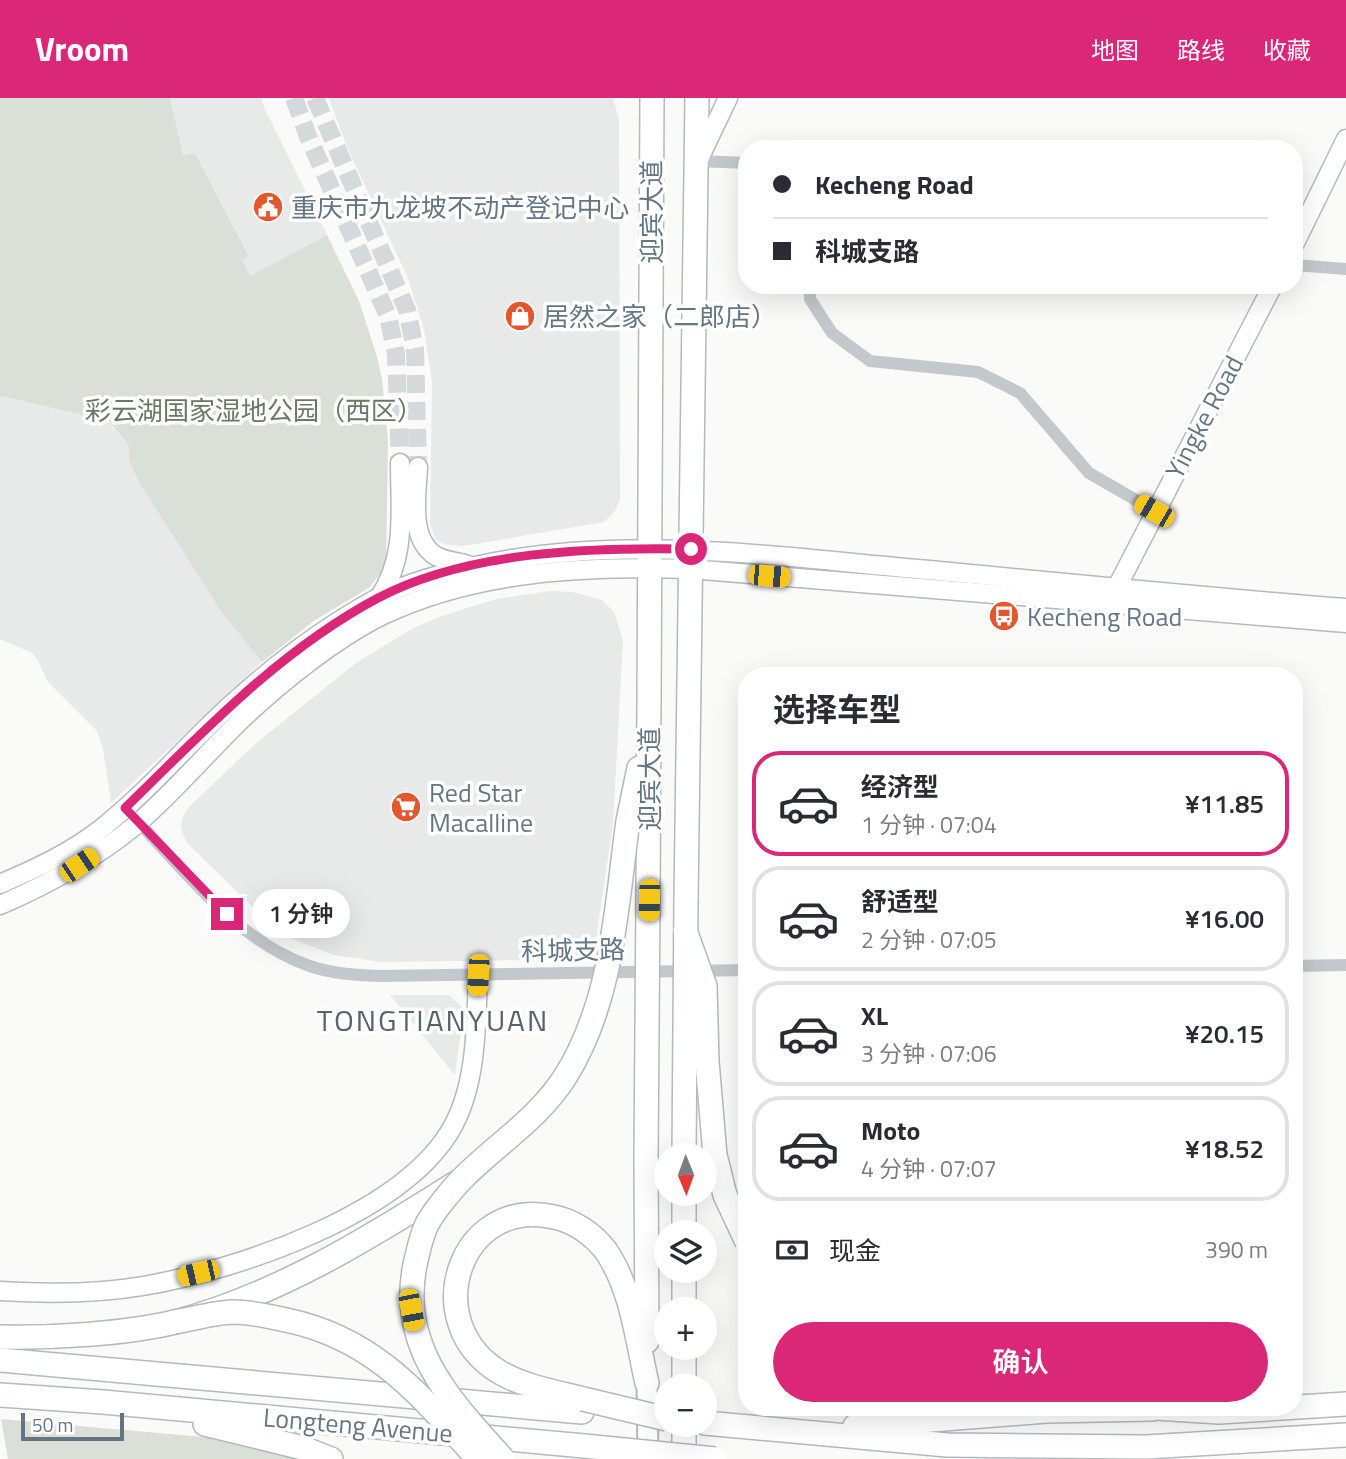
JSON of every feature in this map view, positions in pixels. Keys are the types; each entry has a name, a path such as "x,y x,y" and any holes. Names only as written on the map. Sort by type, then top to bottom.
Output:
{"highway":[{"name":"迎宾大道","path":"647,1383 652,98"},
{"name":"迎宾大道","path":"684,1143 697,98"},
{"path":"651,346 659,385 662,487 669,492 681,489 692,464"},
{"path":"174,1322 239,1301 276,1285 377,1234 462,1178 525,1124 564,1079 587,1037 602,993 611,949 628,821 649,724"},
{"path":"685,930 705,986 707,1061 715,1155 725,1195 738,1222"},
{"path":"462,1178 427,1224 412,1282 411,1310 417,1339 432,1370 457,1408 503,1459"},
{"path":"582,1405 500,1373 478,1355 465,1339 457,1318 454,1295 458,1272 467,1253 480,1237 496,1224 519,1216 545,1214 567,1220 587,1233 605,1250 620,1277 647,1383"},
{"path":"0,1337 102,1333 232,1312 313,1325 375,1356 396,1372 478,1459"},
{"name":"Longteng Avenue","path":"0,1360 582,1405 654,1417"},
{"name":"Longteng Avenue","path":"0,1395 584,1446 662,1458 715,1459"},
{"path":"103,1402 248,1433 303,1448 331,1459"},
{"path":"1303,1407 1346,1404"},
{"path":"792,1432 986,1416"},
{"path":"717,1424 947,1445 1146,1447 1346,1435"},
{"path":"684,1437 684,1459"}],"main road":[{"path":"713,98 713,130"},
{"path":"698,161 728,98"},
{"path":"1303,227 1346,139"},
{"name":"Yingke Road","path":"1117,587 1268,294"},
{"path":"379,598 398,559 409,465 423,542 439,557 475,566"},
{"path":"0,884 73,848 101,829 232,703 325,631 379,598 421,581 475,566 578,551 650,558 1117,587 1346,608"},
{"path":"0,905 79,865 138,822 244,717 273,692 333,646 381,617 432,596 498,579 650,558"},
{"path":"690,559 1346,622"},
{"path":"0,1291 99,1291 144,1285 198,1273 247,1260 295,1241 332,1225 387,1192 427,1160 443,1143 454,1125 473,1058 478,975"},
{"name":"迎宾大道","path":"647,1383 662,1458"}],"street":[{"path":"698,161 738,163"},
{"path":"1303,266 1346,269"},
{"path":"810,294 810,299 832,333 870,361 978,372 1020,393 1089,473 1154,511"},
{"name":"科城支路","path":"125,808 227,914 264,945 285,956 331,972 357,975 478,975 738,970"},
{"path":"1303,966 1346,965"}],"shaded area":[{"path":"170,98 261,98 327,235 250,276 241,260 249,255 195,153 183,155"},
{"name":"居然之家（二郎店）","path":"329,98 613,98 619,119 620,499 615,511 604,522 463,546 446,545 435,539 430,523 432,383 424,329 407,276 346,145"},
{"path":"0,396 108,421 129,446 129,461 140,484 222,613 262,662 111,803 103,749 97,731 47,681 32,653 0,639"},
{"path":"550,591 572,592 602,600 614,612 623,640 613,824 596,939 588,959 381,962 334,955 295,940 264,918 188,844 181,825 188,808 255,744 356,663 413,628 442,616 496,599"},
{"path":"390,995 449,995 464,1009 455,1075"}],"green space":[{"name":"彩云湖国家湿地公园（西区）","path":"0,98 170,98 183,155 195,153 249,256 242,260 250,276 327,235 359,301 382,379 388,442 386,566 369,588 315,620 262,662 222,613 140,484 129,461 129,446 109,421 0,396"},
{"path":"1,1419 248,1441 314,1459 8,1459"}],"tunnel":[{"path":"294,98 307,134 388,316 396,354 400,463"},
{"path":"315,98 407,310 415,349 418,467"}],"place":[{"name":"重庆市九龙坡不动产登记中心","path":"268,207"},
{"name":"居然之家（二郎店）","path":"520,316"},
{"name":"Kecheng Road","path":"1004,616"},
{"name":"Red Star Macalline","path":"406,807"}],"district":[{"name":"TONGTIANYUAN","path":"433,1020"}],"route":[{"path":"227,914 125,808 232,703 262,678 325,631 379,598 439,575 539,555 613,549 691,549"}]}
